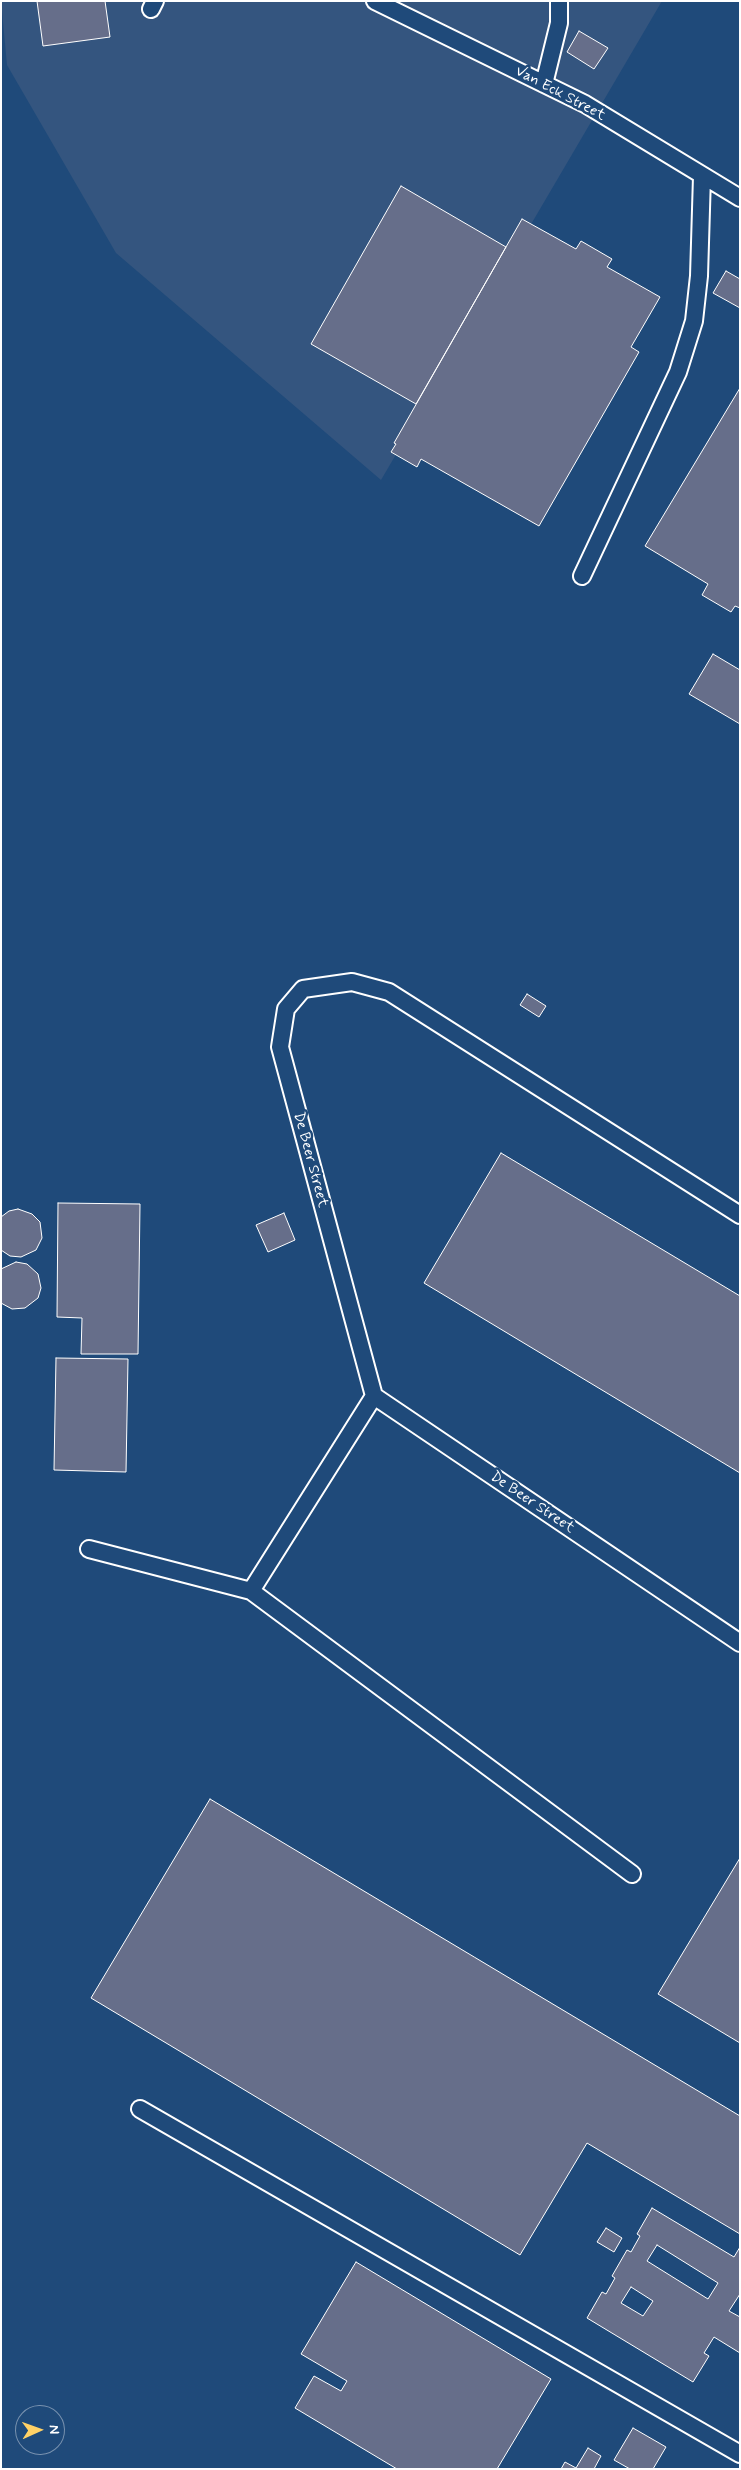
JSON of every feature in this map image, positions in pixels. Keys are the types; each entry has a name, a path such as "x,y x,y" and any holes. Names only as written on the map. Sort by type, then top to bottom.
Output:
{"lane":[{"name":"Van Eck Street","path":"375,1 585,104 740,198"},
{"path":"544,84 559,23 559,1"},
{"path":"582,576 678,372 694,321 699,276 702,176"},
{"name":"De Beer Street","path":"740,1215 389,992 352,982 304,989 286,1009 280,1047 374,1396 740,1643"},
{"path":"251,1591 374,1396"},
{"path":"89,1549 251,1591 632,1874"},
{"path":"140,2109 740,2454"}],"shaded area":[{"path":"1,1 662,1 381,480 116,253 7,65"}],"building":[{"path":"37,1 105,1 110,37 43,46"},
{"path":"579,31 608,48 594,69 567,52"},
{"path":"401,186 506,247 416,404 311,344"},
{"path":"522,219 576,249 581,241 612,259 607,267 660,297 631,347 639,352 539,526 421,459 417,467 391,452 396,444 394,443"},
{"path":"726,271 740,279 740,308 713,293"},
{"path":"740,388 740,608 735,606 731,612 702,595 708,584 645,546"},
{"path":"713,654 740,670 740,724 689,694"},
{"path":"527,994 546,1006 539,1017 520,1005"},
{"path":"501,1153 740,1296 740,1473 424,1283"},
{"path":"58,1203 140,1204 138,1354 81,1354 82,1318 57,1317"},
{"path":"18,1209 32,1214 40,1222 42,1238 36,1250 21,1257 10,1256 1,1250 1,1217 9,1211"},
{"path":"284,1213 295,1240 268,1252 256,1225"},
{"path":"16,1262 27,1264 38,1274 41,1288 38,1298 25,1308 12,1309 1,1303 1,1269"},
{"path":"56,1358 128,1359 126,1472 54,1470"},
{"path":"210,1799 740,2116 740,2234 587,2143 520,2255 91,1998"},
{"path":"740,1858 740,2043 658,1994"},
{"path":"652,2208 734,2257 740,2247 740,2294 729,2311 740,2317 740,2353 714,2337 704,2353 709,2356 693,2382 587,2318 602,2292 606,2294 615,2278 612,2276 627,2250 631,2252 640,2236 637,2234","holes":["657,2245 718,2283 708,2299 647,2261","631,2287 653,2301 643,2316 621,2303"]},
{"path":"606,2228 622,2238 614,2252 597,2242"},
{"path":"356,2262 551,2379 497,2469 397,2469 295,2408 314,2376 341,2391 347,2381 301,2354"},
{"path":"633,2428 666,2447 653,2469 630,2469 614,2460"},
{"path":"588,2448 601,2456 594,2469 561,2469 565,2462 576,2468"}]}
